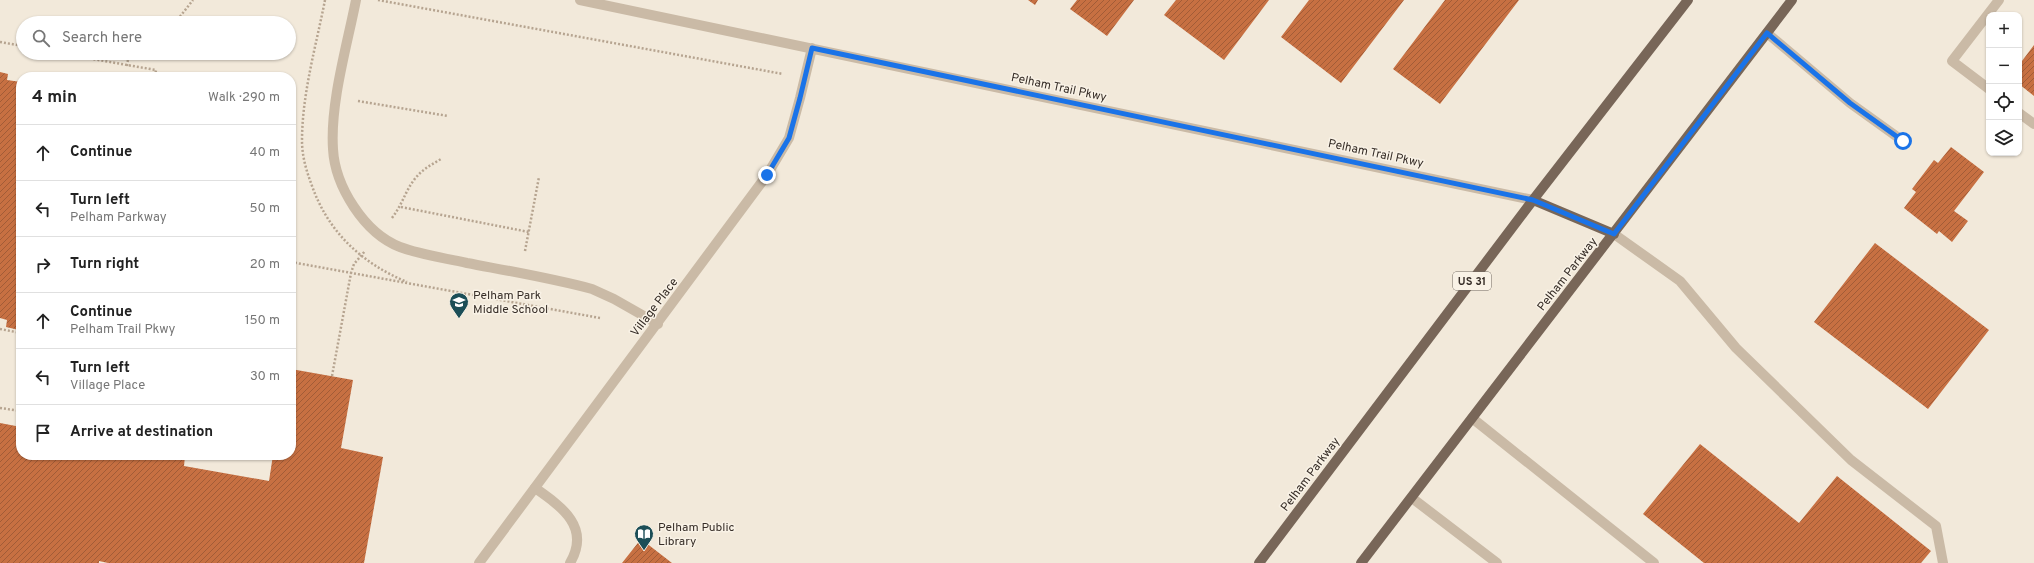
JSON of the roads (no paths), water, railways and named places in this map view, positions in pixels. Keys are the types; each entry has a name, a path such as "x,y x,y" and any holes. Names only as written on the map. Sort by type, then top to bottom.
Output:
{"main road":[{"name":"Pelham Parkway","path":"1259,563 1533,200 1688,0"},
{"name":"Pelham Parkway","path":"1362,563 1792,0"},
{"path":"1533,200 1614,234"}],"street":[{"path":"356,0 334,110 333,148 335,172 350,203 371,227 398,246 428,255 521,273 592,289 614,298 658,324"},
{"name":"Pelham Trail Pkwy","path":"580,0 1533,200"},
{"path":"1986,87 1952,61 1999,0"},
{"path":"1767,33 1850,103 1903,141"},
{"name":"Village Place","path":"479,563 658,324 767,175 789,138 812,48"},
{"path":"2022,114 2034,124"},
{"path":"1614,234 1680,280 1736,348 1835,444 1852,460 1936,526 1943,563"},
{"path":"1472,418 1654,563"},
{"path":"535,488 560,506 576,528 575,551 570,563"},
{"path":"1412,498 1497,563"}],"place":[{"name":"Pelham Park Middle School","path":"459,319"},
{"name":"Pelham Public Library","path":"644,551"}]}
